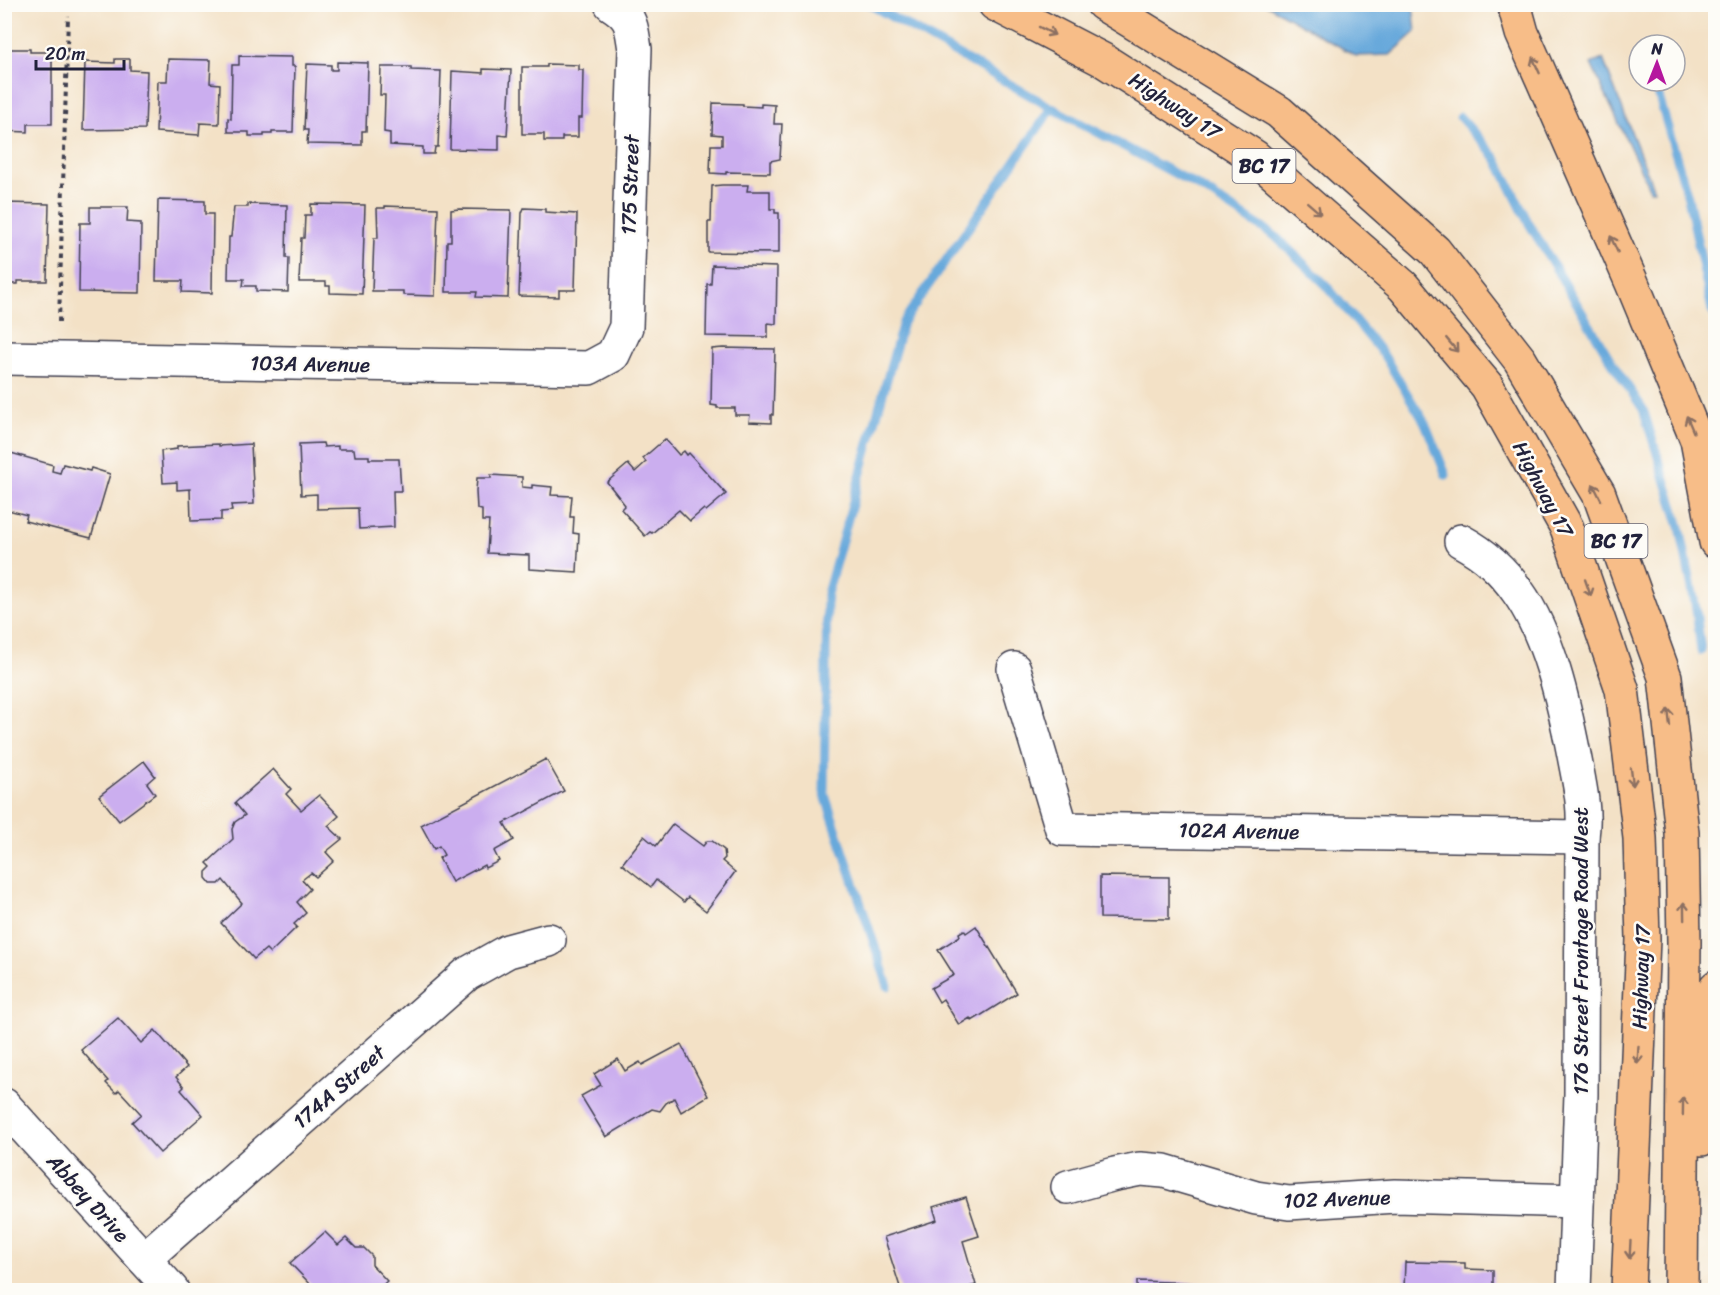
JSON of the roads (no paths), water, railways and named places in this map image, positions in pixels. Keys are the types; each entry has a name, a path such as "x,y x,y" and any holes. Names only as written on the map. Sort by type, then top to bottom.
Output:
{"highway":[{"name":"Highway 17","path":"995,4 1103,60 1255,158 1403,286 1486,386 1567,528 1622,689 1640,838 1643,939 1628,1290"},
{"name":"Highway 17","path":"1103,4 1279,112 1435,251 1520,360 1599,494 1665,677 1682,834 1684,953 1681,1290"},
{"path":"1514,4 1522,33 1632,283 1697,440 1716,542"},
{"path":"1689,1290 1716,987"}],"street":[{"name":"175 Street","path":"613,355 626,327 635,49 632,26 618,9"},
{"name":"103A Avenue","path":"4,358 589,368 613,355"},
{"name":"176 Street Frontage Road West","path":"1461,541 1483,553 1506,576 1520,594 1534,619 1567,718 1581,788 1585,821 1582,837 1581,1094 1574,1290"},
{"name":"102A Avenue","path":"1014,669 1062,828 1582,837"},
{"name":"174A Street","path":"144,1259 467,974 508,951 549,940"},
{"name":"Abbey Drive","path":"4,1105 172,1290"},
{"name":"102 Avenue","path":"1068,1187 1115,1173 1140,1169 1164,1172 1256,1198 1289,1203 1395,1197 1577,1201"}],"water":[{"path":"1267,5 1413,5 1416,32 1390,55 1356,56"},
{"path":"1603,59 1654,190 1650,190 1591,64"}],"waterway":[{"path":"869,4 1052,108 1198,186 1275,236 1326,285 1383,354 1425,423 1446,475"},
{"path":"1658,93 1688,197 1712,310 1716,317"},
{"path":"888,986 824,792 827,594 903,322 1052,108"},
{"path":"1460,117 1496,158 1528,222 1616,369 1643,409 1680,527 1696,609 1701,651"}]}
